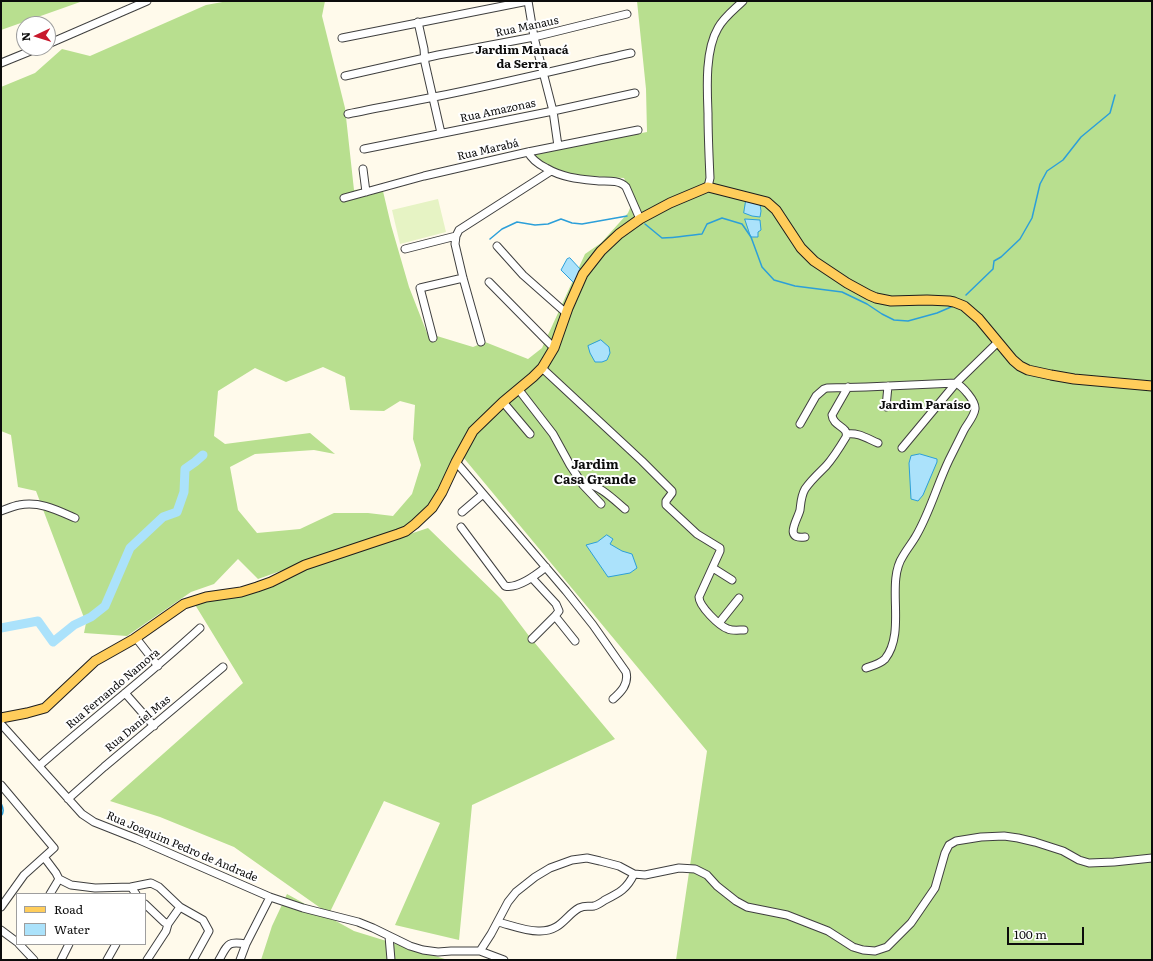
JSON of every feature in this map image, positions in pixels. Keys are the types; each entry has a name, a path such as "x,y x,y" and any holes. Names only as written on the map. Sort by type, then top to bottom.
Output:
{"main road":[{"path":"1,718 45,708 95,662 136,638 184,604 206,597 241,592 257,587 271,582 305,565 406,531 423,518 432,508 442,492 473,431 542,368 554,348 574,292 583,274 611,240 640,219 708,187 768,202 776,210 801,248 814,261 842,280 865,293 876,298 891,301 948,301 967,308 975,315 1013,360 1028,370 1074,379 1152,386"}],"street":[{"path":"56,41 147,1"},
{"path":"342,38 528,1 534,37 553,111 558,146"},
{"path":"708,187 710,178 707,82 710,54 718,28 743,1"},
{"name":"Rua Manaus","path":"345,76 534,37 627,14"},
{"path":"418,22 441,133"},
{"path":"348,114 433,98 631,53"},
{"path":"1,63 18,56"},
{"name":"Rua Amazonas","path":"364,149 635,93"},
{"name":"Rua Marabá","path":"344,198 424,176 528,152 638,130"},
{"path":"528,152 535,162 566,177 622,183 626,187 640,219"},
{"path":"363,169 366,192"},
{"path":"481,342 463,278 455,244 456,236 459,230 551,171"},
{"path":"405,249 456,236"},
{"path":"497,246 523,276 566,313"},
{"path":"433,338 420,288 463,278"},
{"path":"489,282 554,348"},
{"path":"902,448 956,383 998,342"},
{"path":"542,368 672,491 666,505 697,534 720,548 713,568 699,597 699,601 705,610 728,630 744,630"},
{"path":"800,424 816,396 824,389 831,387 848,388 956,383 960,385 970,397 975,406 975,410 948,462 917,536 900,561 897,572 896,619 893,644 885,659 866,668"},
{"path":"886,407 888,386"},
{"path":"847,434 846,431 834,422 832,415 848,388"},
{"path":"519,390 553,434 570,465 581,481 601,504"},
{"path":"503,402 530,434"},
{"path":"805,537 798,537 793,530 793,525 800,510 802,495 809,484 830,460 847,434 858,434 878,443"},
{"path":"456,462 566,591 626,672 626,684 613,699"},
{"path":"581,481 599,488 625,509"},
{"path":"462,512 483,494"},
{"path":"1,511 19,505 33,504 47,506 75,518"},
{"path":"461,527 505,586 509,587 524,582 532,578 546,567"},
{"path":"713,568 732,580"},
{"path":"532,578 556,604 559,611 556,616 532,639"},
{"path":"719,623 739,598"},
{"path":"556,616 575,641"},
{"name":"Rua Fernando Namora","path":"39,766 158,666 200,628"},
{"path":"136,638 158,666"},
{"name":"Rua Daniel Mas","path":"68,799 223,667"},
{"path":"125,693 154,726"},
{"name":"Rua Joaquim Pedro de Andrade","path":"1,724 68,799 88,819 270,897 303,908 358,922 410,946 422,950 438,952 480,951"},
{"path":"1,785 54,848 24,875 1,907"},
{"path":"504,960 480,951 498,922 508,902 526,883 550,868 572,860 587,858 619,866 634,874 645,875 679,868 695,869 707,875 717,886 736,901 747,907 787,915 828,931 853,947 875,951 887,947 911,923 935,888 945,853 949,845 956,841 981,837 1004,836 1018,838 1063,851 1079,860 1089,863 1152,858"},
{"path":"44,857 59,879 71,886 93,891 131,887 151,883 159,886 180,906 203,920 209,931 192,960"},
{"path":"498,922 534,931 549,930 560,925 578,909 585,906 594,906 620,893 631,881 634,874"},
{"path":"51,893 59,879"},
{"path":"131,887 135,893"},
{"path":"240,960 246,944 270,897"},
{"path":"146,905 168,924"},
{"path":"147,960 180,906"},
{"path":"1,930 16,941"},
{"path":"389,936 391,960"},
{"path":"220,960 226,947 231,943 246,944"},
{"path":"20,945 34,960"},
{"path":"61,960 68,945"},
{"path":"107,960 115,945"}],"green space":[{"path":"1,1 83,1 41,16 16,16 16,25 1,30"},
{"path":"228,1 325,1 322,16 345,108 354,190 382,187 391,225 409,287 427,333 473,347 485,342 528,359 542,348 585,254 601,243 628,213 633,201 624,178 571,175 537,161 533,154 647,132 646,89 637,1 1152,1 1152,960 676,960 707,751 458,451 430,507 413,524 258,579 238,559 214,584 191,592 127,636 84,633 86,623 36,491 18,487 11,435 1,431 1,87 35,73 56,56 62,49 90,56 206,5","holes":["323,367 345,377 350,410 384,411 400,401 415,405 413,439 421,465 412,494 393,516 368,513 334,513 300,529 257,533 238,510 230,467 255,454 314,450 335,454 310,433 225,444 214,436 218,391 255,368 286,382"]},
{"path":"438,199 446,232 400,244 392,210"},
{"path":"428,528 501,599 529,636 615,739 472,805 459,940 395,925 440,823 384,801 329,914 234,847 160,817 110,801 243,683 194,603 281,577"},
{"path":"287,894 354,931 448,960 261,960 272,926"}],"water":[{"path":"746,201 760,204 760,217 744,213"},
{"path":"745,219 760,220 761,230 758,232 758,237 751,237"},
{"path":"570,258 581,270 575,284 561,270 567,259"},
{"path":"601,340 609,347 610,353 607,360 595,362 588,346"},
{"path":"920,454 937,459 937,462 923,495 918,501 911,499 909,463 911,456"},
{"path":"607,535 613,539 610,544 622,551 632,554 637,568 630,573 608,577 586,545 597,542"}],"waterway":[{"path":"966,295 993,269 994,261 1001,257 1020,239 1032,218 1040,184 1047,171 1063,160 1081,137 1110,113 1115,95"},
{"path":"490,239 502,229 517,222 535,225 548,224 561,219 572,223 582,224 627,216"},
{"path":"645,224 662,238 702,234 707,224 722,218 742,224 751,237 762,267 774,280 795,286 842,292 867,304 894,320 908,321 937,313 951,307"},
{"path":"1,628 38,621 53,642 74,625 91,617 105,606 130,548 163,517 177,512 184,492 185,469 203,455"},
{"path":"1,803 3,808 1,816"}],"district":[{"name":"Jardim Manacá da Serra","path":"522,57"},
{"name":"Jardim Paraíso","path":"925,405"},
{"name":"Jardim Casa Grande","path":"595,472"}]}
